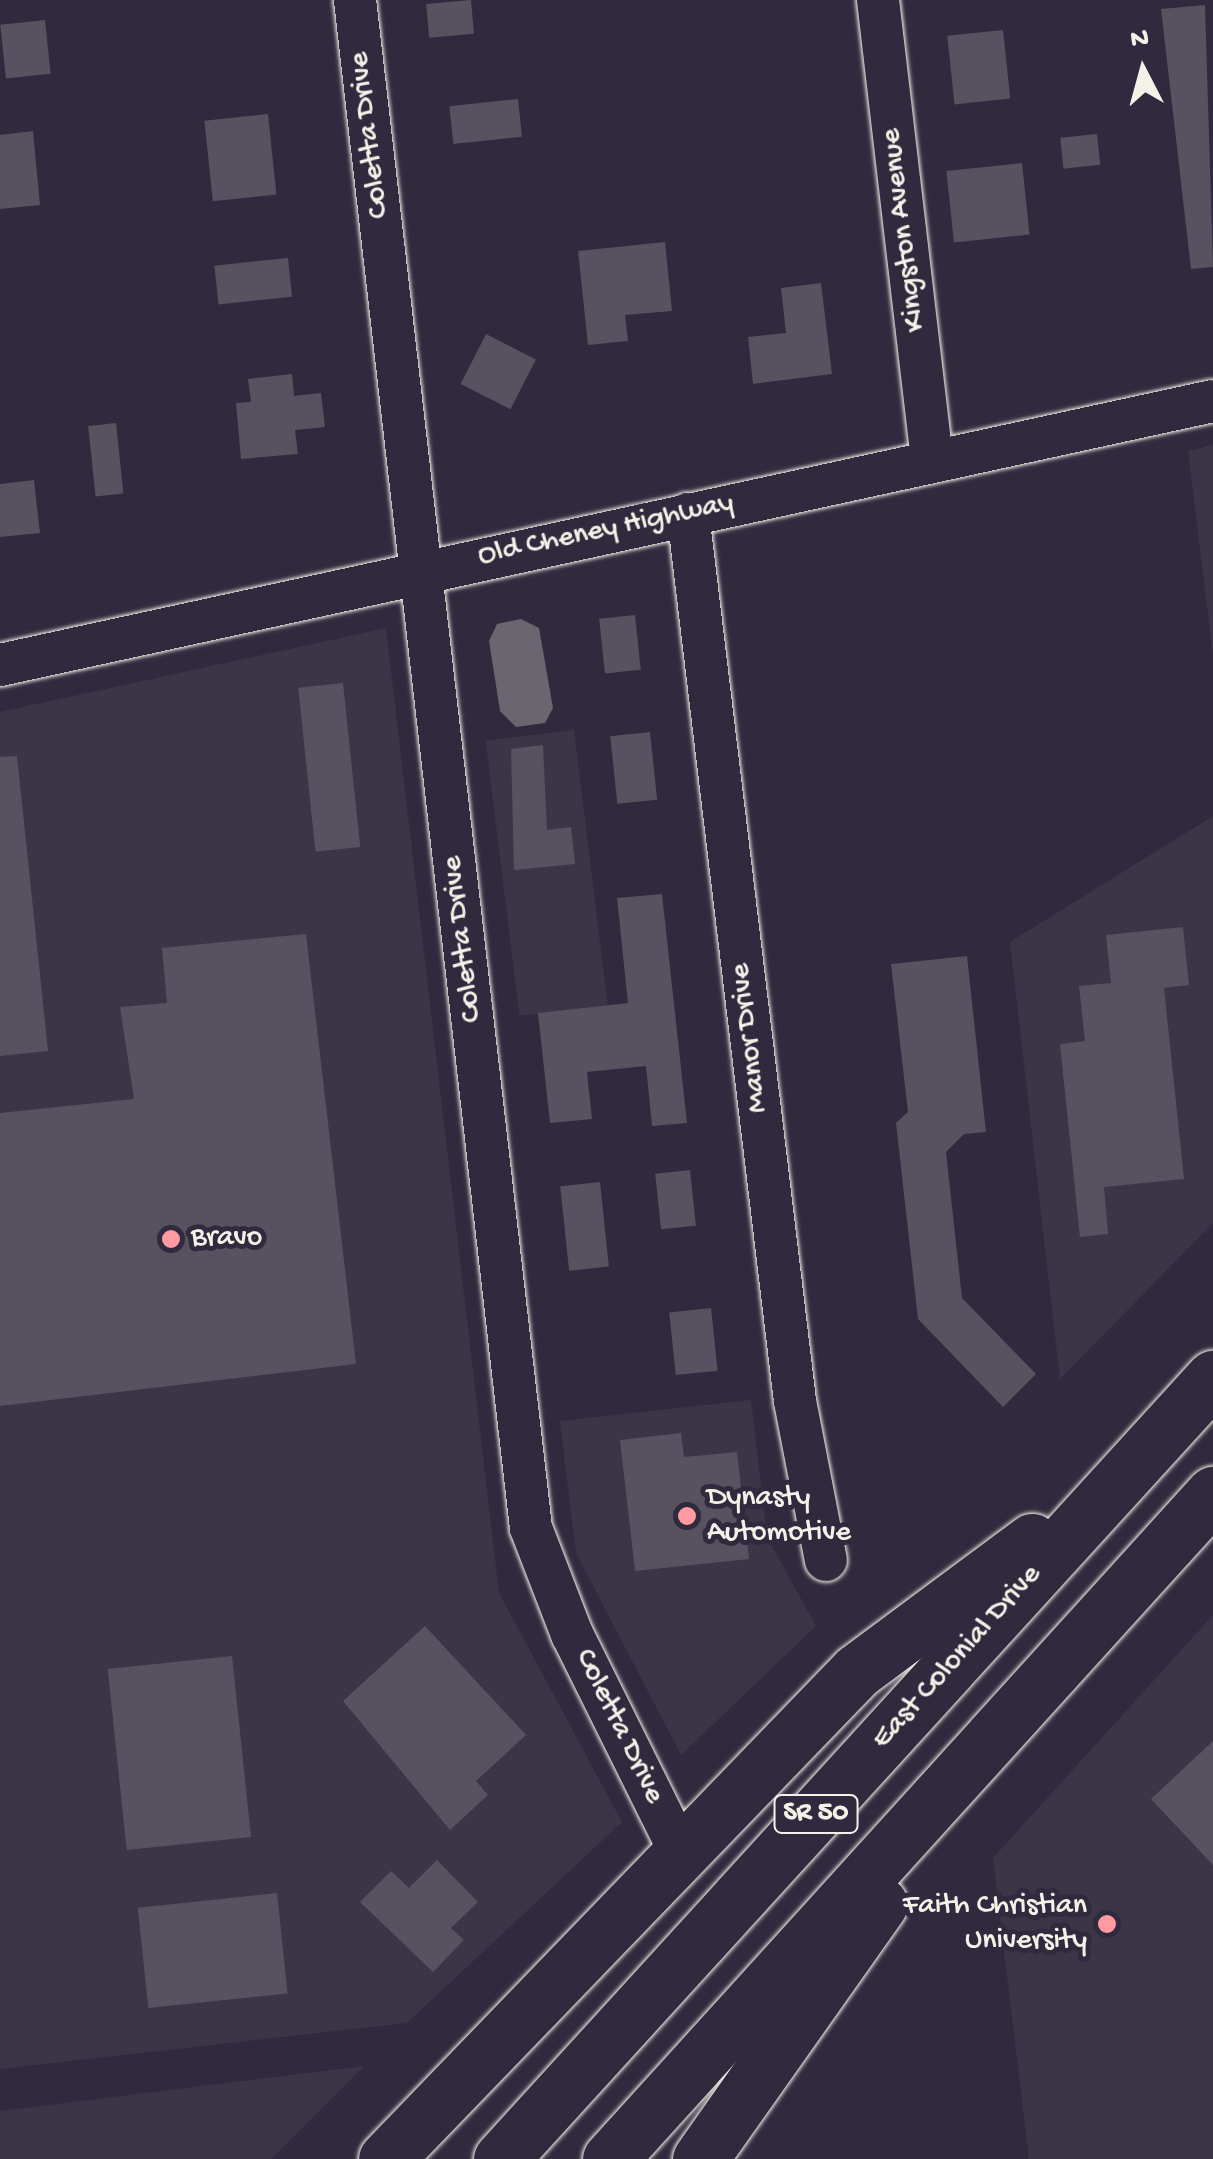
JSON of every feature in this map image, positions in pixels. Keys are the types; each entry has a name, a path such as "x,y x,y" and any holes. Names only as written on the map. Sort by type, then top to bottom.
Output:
{"highway":[{"name":"East Colonial Drive","path":"501,2159 1213,1378"},
{"path":"386,2159 678,1848 857,1671 1131,1468"},
{"name":"SR 50","path":"610,2159 1213,1494"},
{"path":"700,2159 982,1752"}],"street":[{"name":"Coletta Drive","path":"355,0 532,1528 578,1648 678,1848"},
{"name":"Kingston Avenue","path":"878,0 932,461"},
{"name":"Old Cheney Highway","path":"0,665 422,570 1213,401"},
{"name":"Manor Drive","path":"688,514 795,1401 826,1560"}],"shaded area":[{"path":"1213,445 1213,655 1188,451"},
{"path":"521,619 539,628 553,708 545,723 516,727 500,711 489,641 497,624"},
{"path":"386,628 499,1593 622,1822 407,2023 0,2069 0,712"},
{"path":"574,730 608,1005 519,1016 486,741"},
{"path":"1213,816 1213,1223 1060,1379 1010,942"},
{"path":"751,1400 767,1537 816,1626 681,1755 576,1553 560,1421"},
{"name":"Faith Christian University","path":"1213,1615 1213,2159 1029,2159 993,1858"},
{"path":"364,2066 271,2159 0,2159 0,2111"}],"building":[{"path":"471,0 474,34 429,38 426,4"},
{"path":"1205,5 1213,267 1191,269 1161,9"},
{"path":"45,20 51,74 6,78 0,25"},
{"path":"1003,30 1010,99 955,104 947,36"},
{"path":"518,99 522,137 453,144 449,106"},
{"path":"268,114 276,195 213,201 204,121"},
{"path":"33,131 40,205 0,209 0,135"},
{"path":"1097,134 1100,165 1063,169 1060,138"},
{"path":"1022,163 1030,235 954,243 946,171"},
{"path":"665,242 672,311 625,315 628,341 588,345 578,251"},
{"path":"288,258 292,297 218,305 214,266"},
{"path":"821,283 832,374 753,384 748,337 786,333 781,288"},
{"path":"486,334 536,359 510,409 461,384"},
{"path":"292,374 294,396 321,393 325,427 295,430 298,454 241,459 236,403 251,402 248,379"},
{"path":"116,423 123,494 96,497 88,426"},
{"path":"34,480 40,533 0,537 0,484"},
{"path":"635,615 641,670 605,673 599,619"},
{"path":"343,683 360,847 315,852 298,688"},
{"path":"650,732 657,800 617,804 610,736"},
{"path":"543,745 547,830 571,827 575,864 514,870 511,749"},
{"path":"17,756 48,1051 0,1056 0,757"},
{"path":"662,894 687,1123 652,1126 646,1066 587,1072 592,1119 550,1123 538,1013 628,1003 617,898"},
{"path":"1183,927 1189,985 1164,988 1184,1179 1104,1187 1108,1234 1080,1237 1060,1044 1085,1041 1079,986 1111,983 1106,935"},
{"name":"Bravo","path":"306,934 356,1364 0,1406 0,1113 134,1099 120,1007 167,1003 162,948"},
{"path":"967,956 986,1132 964,1134 946,1152 962,1298 1036,1374 1003,1407 918,1319 896,1123 908,1112 891,964"},
{"path":"690,1170 696,1226 661,1229 655,1174"},
{"path":"600,1182 609,1267 569,1271 560,1186"},
{"path":"711,1308 718,1371 676,1375 669,1312"},
{"path":"681,1433 684,1457 737,1452 749,1559 635,1571 620,1440"},
{"path":"425,1626 526,1735 476,1781 488,1795 450,1830 343,1701"},
{"path":"232,1656 251,1837 127,1850 108,1669"},
{"path":"1213,1741 1213,1865 1151,1799"},
{"path":"437,1860 478,1902 451,1928 464,1940 433,1972 360,1902 391,1871 409,1888"},
{"path":"277,1893 288,1993 148,2008 138,1908"}],"place":[{"name":"Bravo","path":"171,1239"},
{"name":"Dynasty Automotive","path":"687,1516"},
{"name":"Faith Christian University","path":"1107,1924"}]}
